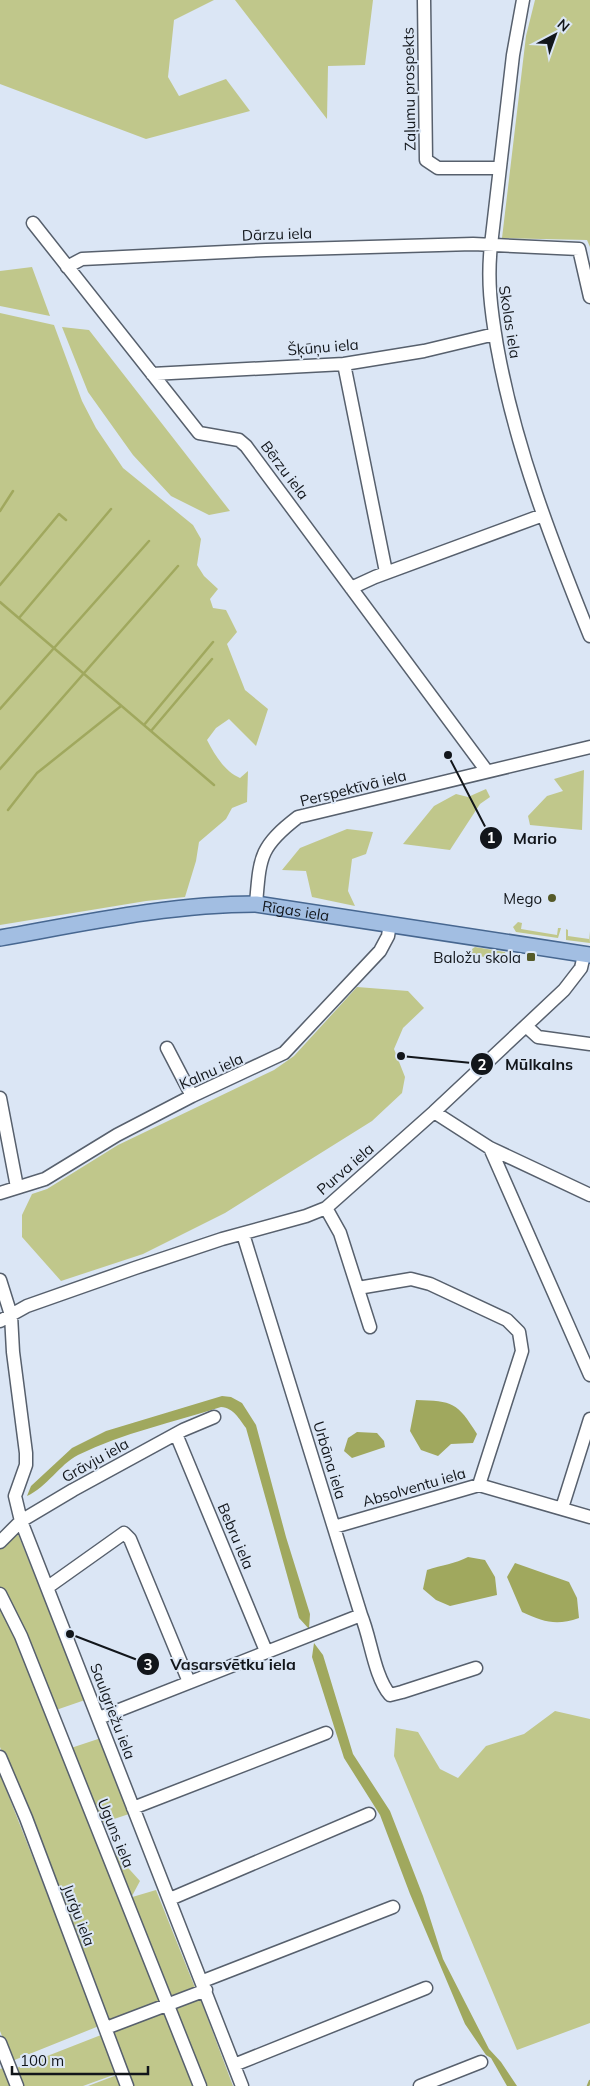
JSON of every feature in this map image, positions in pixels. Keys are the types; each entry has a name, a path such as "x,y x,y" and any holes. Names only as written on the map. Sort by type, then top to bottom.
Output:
{"main road":[{"name":"Rīgas iela","path":"0,938 172,909 218,904 256,904 587,955"}],"street":[{"name":"Zaļumu prospekts","path":"424,0 426,160 438,168 500,168"},
{"name":"Skolas iela","path":"523,0 513,55 488,274 495,334 512,417 543,515 590,636"},
{"name":"Bērzu iela","path":"33,223 200,433 239,440 246,446 486,770"},
{"name":"Dārzu iela","path":"67,268 82,259 266,250 491,245 579,249 590,296"},
{"name":"Šķūņu iela","path":"152,374 344,364 424,351 495,334"},
{"path":"344,364 386,572"},
{"path":"351,588 386,572 543,515"},
{"name":"Perspektīvā iela","path":"256,904 261,856 272,838 298,817 468,777 486,770 590,747"},
{"name":"Kalnu iela","path":"0,1193 45,1179 61,1171 117,1135 192,1096 284,1054 380,951 388,936 390,924"},
{"name":"Purva iela","path":"5,1318 27,1306 222,1238 300,1218 326,1208 434,1112 526,1026 574,978 587,955"},
{"path":"526,1026 538,1037 590,1044"},
{"path":"167,1048 192,1096"},
{"path":"0,1098 17,1187"},
{"path":"434,1112 490,1148 590,1194"},
{"path":"490,1148 590,1375"},
{"path":"326,1208 340,1233 370,1327"},
{"name":"Urbāna iela","path":"243,1234 360,1615 368,1633 382,1686 390,1695 476,1668"},
{"name":"Saulgriežu iela","path":"0,1280 5,1318 13,1352 26,1453 26,1465 15,1496 21,1521 205,1986 242,2086"},
{"path":"358,1288 398,1280 421,1281 507,1320 519,1332 522,1351 479,1485"},
{"name":"Grāvju iela","path":"0,1542 21,1521 72,1490 176,1434 214,1418"},
{"path":"562,1508 590,1419"},
{"name":"Bebru iela","path":"176,1434 266,1651"},
{"name":"Absolventu iela","path":"334,1527 479,1485 590,1517"},
{"path":"48,1587 124,1533 130,1539 188,1682"},
{"name":"Uguns iela","path":"0,1594 21,1636 200,2086"},
{"path":"98,1718 360,1615"},
{"path":"133,1808 326,1733"},
{"name":"Jurģu iela","path":"0,1756 127,2086"},
{"path":"170,1898 369,1814"},
{"path":"106,2028 167,2006 205,1986 393,1907"},
{"path":"234,2065 426,1988"},
{"path":"0,2043 17,2086"},
{"path":"420,2086 481,2062"}],"shaded area":[{"path":"0,0 214,0 174,20 168,77 179,96 226,79 250,111 146,139 0,84"},
{"path":"235,0 373,0 365,65 328,66 327,119"},
{"path":"535,0 590,0 590,247 587,240 502,238 526,36"},
{"path":"32,267 50,316 0,306 0,271"},
{"path":"0,313 54,325 82,401 96,428 123,468 193,525 201,539 197,565 204,576 218,589 210,599 213,608 226,610 237,632 227,644 245,690 268,709 256,746 229,719 216,728 207,740 217,757 234,775 240,778 248,771 247,802 232,808 226,819 199,842 196,861 185,897 146,901 0,925"},
{"path":"62,327 89,330 230,511 209,515 171,496 133,455 88,392"},
{"path":"584,770 582,830 530,825 528,816 547,796 563,791 554,779"},
{"path":"486,789 490,797 480,804 450,850 403,844 434,806 456,794 468,797"},
{"path":"347,829 373,832 366,854 352,859 348,891 355,906 312,897 306,871 282,870 300,848"},
{"path":"518,922 522,923 521,929 557,935 558,928 561,928 558,938 516,932 513,927"},
{"path":"566,929 568,930 568,936 589,939 589,931 590,943 566,940"},
{"path":"475,947 505,952 507,957 504,960 472,955 472,949"},
{"path":"357,987 408,991 424,1008 403,1028 394,1049 405,1077 402,1093 372,1121 225,1213 143,1254 61,1281 22,1237 22,1215 32,1194 47,1189 118,1145 274,1070 294,1056"},
{"path":"222,1396 231,1397 242,1403 256,1425 286,1537 310,1614 309,1629 299,1618 246,1428 229,1409 221,1407 95,1447 71,1459 41,1487 27,1496 31,1486 72,1448 106,1431"},
{"path":"416,1400 438,1401 453,1405 459,1409 477,1434 473,1443 451,1444 438,1456 421,1450 410,1431"},
{"path":"357,1432 377,1433 384,1441 385,1447 352,1458 344,1451 348,1438"},
{"path":"18,1534 85,1700 56,1710 0,1587 0,1549"},
{"path":"468,1557 485,1560 495,1577 497,1595 450,1606 436,1600 423,1589 427,1570"},
{"path":"515,1563 569,1582 577,1598 579,1618 563,1622 550,1622 522,1612 507,1577"},
{"path":"0,1601 111,1849 140,1881 132,1896 113,1874 160,2003 108,2022 0,1747"},
{"path":"314,1643 323,1655 353,1754 390,1811 423,1896 443,1959 489,2049 501,2062 517,2086 507,2086 491,2058 486,2055 465,2024 410,1894 380,1815 344,1758 312,1657"},
{"path":"555,1711 590,1719 590,2023 517,2050 394,1756 396,1728 418,1732 440,1769 458,1778 486,1746 524,1734"},
{"path":"101,1738 129,1814 99,1824 71,1748"},
{"path":"0,1774 99,2026 12,2061 0,2031"},
{"path":"156,1890 196,1990 169,2000 129,1898"},
{"path":"200,1998 233,2086 202,2086 174,2008"},
{"path":"165,2010 193,2086 131,2086 113,2035 113,2030"},
{"path":"101,2035 116,2074 83,2086 20,2086 14,2069"},
{"path":"8,2066 14,2086 0,2086 0,2069"},
{"path":"117,2075 121,2086 88,2086"}],"waterway":[{"path":"0,511 13,491"},
{"path":"19,618 111,509"},
{"path":"0,585 59,514 66,520"},
{"path":"0,709 149,541"},
{"path":"0,769 178,566"},
{"path":"0,602 214,785"},
{"path":"144,725 213,642"},
{"path":"151,731 212,659"},
{"path":"8,810 37,773 121,706"},
{"path":"588,2086 590,2081"}],"place":[{"name":"Mario","path":"448,755"},
{"name":"Mego","path":"552,898"},
{"name":"Baložu skola","path":"531,957"},
{"name":"Mūlkalns","path":"401,1056"},
{"name":"Vasarsvētku iela","path":"70,1634"}]}
